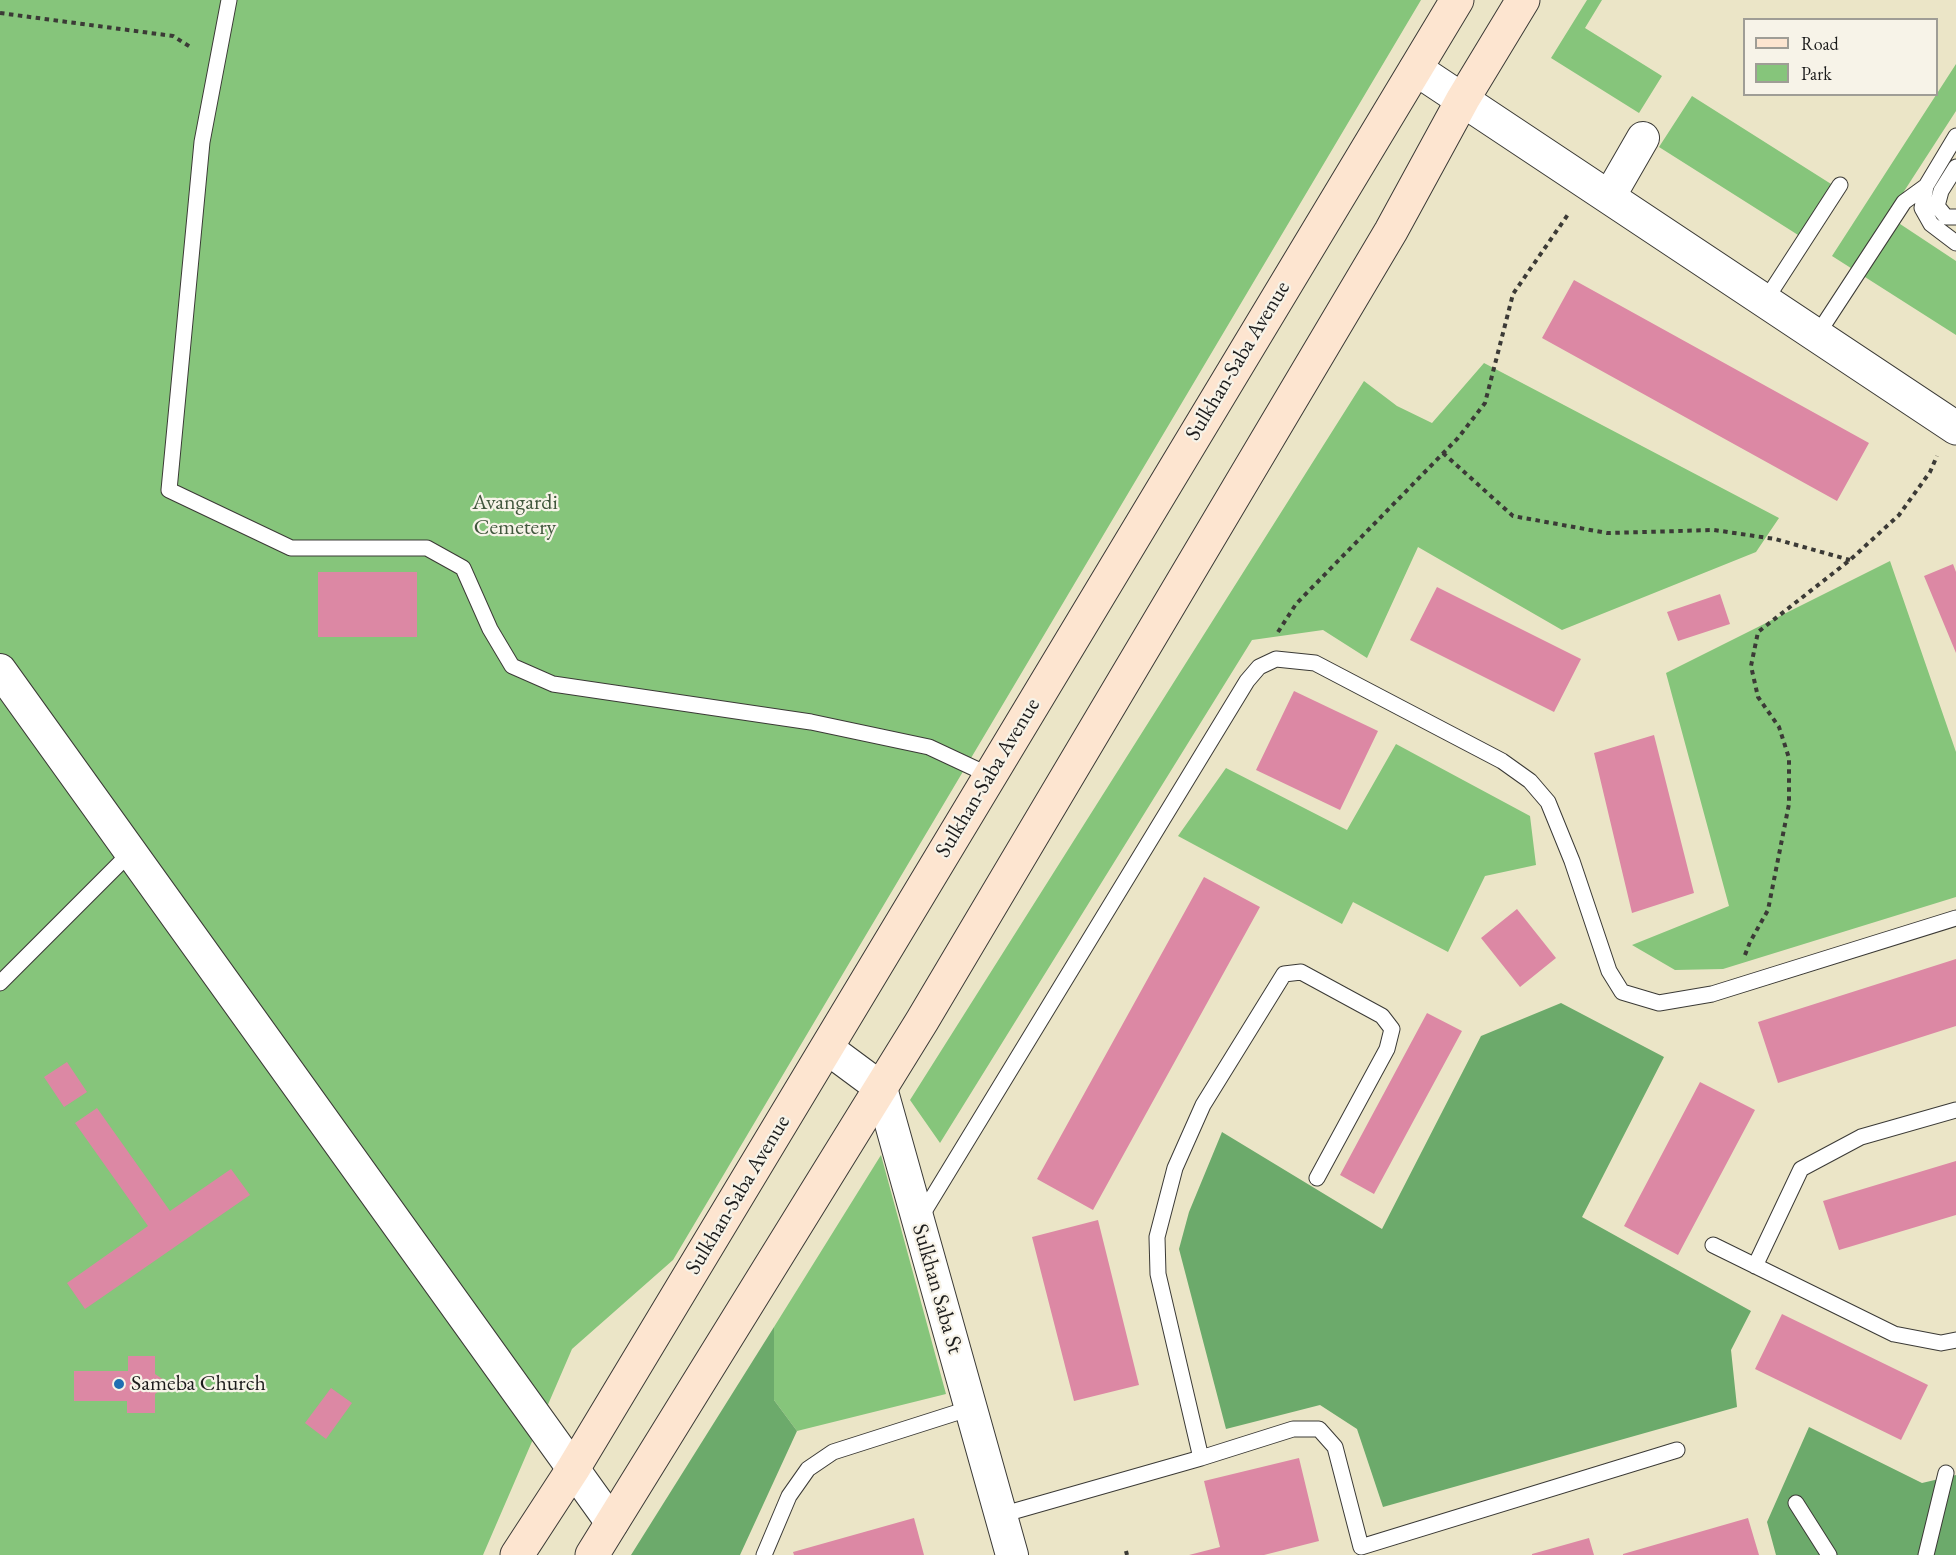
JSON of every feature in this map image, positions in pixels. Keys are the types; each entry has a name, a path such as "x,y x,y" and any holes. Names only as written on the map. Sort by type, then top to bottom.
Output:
{"main road":[{"name":"Sulkhan-Saba Avenue","path":"517,1555 573,1469 827,1048 862,984 991,776 1457,0"},
{"path":"592,1555 881,1088 1385,241 1462,99 1523,0"}],"street":[{"path":"1416,69 1817,335 1954,431"},
{"path":"1599,190 1643,138"},
{"path":"0,670 612,1522"},
{"path":"827,1048 881,1088"},
{"name":"Sulkhan Saba St","path":"881,1088 1012,1555"}],"lane":[{"path":"229,0 202,142 169,490 291,548 427,548 463,568 490,629 512,666 553,684 811,722 929,747 991,776"},
{"path":"1951,240 1931,224 1922,208 1926,186 1956,136"},
{"path":"1956,167 1941,191 1937,206 1946,217 1956,217"},
{"path":"1765,302 1839,185"},
{"path":"1817,335 1904,202 1926,186"},
{"path":"918,1220 1246,681 1259,667 1276,659 1316,663 1502,761 1530,781 1548,802 1572,861 1609,971 1622,992 1659,1003 1712,994 1956,918"},
{"path":"0,983 131,852"},
{"path":"1201,1458 1158,1274 1157,1237 1175,1168 1203,1105 1284,974 1301,972 1382,1016 1392,1029 1387,1049 1317,1178"},
{"path":"1755,1266 1801,1169 1861,1137 1956,1110"},
{"path":"1713,1245 1894,1334 1941,1343 1956,1340"},
{"path":"764,1555 789,1496 808,1469 833,1452 971,1408"},
{"path":"1001,1515 1201,1458 1293,1429 1318,1429 1335,1447 1363,1551 1677,1450"},
{"path":"1926,1555 1946,1473"},
{"path":"1796,1503 1829,1555"}],"path":[{"path":"0,13 173,36 217,63"},
{"path":"1276,659 1275,637 1296,604 1443,453 1485,403 1513,294 1599,190"},
{"path":"1735,987 1750,942 1768,910 1790,804 1790,758 1779,727 1758,698 1751,666 1758,632 1850,560 1899,515 1930,472 1954,431"},
{"path":"1443,453 1513,516 1607,532 1714,530 1775,538 1850,560"}],"green space":[{"name":"Avangardi Cemetery","path":"0,0 1421,0 673,1260 572,1349 483,1555 0,1555"},
{"path":"1587,0 1602,0 1585,28 1662,76 1639,113 1551,58"},
{"path":"1956,64 1956,111 1888,216 1956,261 1956,335 1832,256 1935,96 1938,96 1938,92"},
{"path":"1692,96 1839,189 1806,240 1659,147"},
{"path":"1484,363 1779,518 1756,552 1562,630 1418,547 1367,658 1323,630 1252,640 940,1143 910,1100 1364,381 1397,406 1432,423"},
{"path":"1890,561 1956,752 1956,897 1723,969 1675,970 1632,945 1729,906 1666,673"},
{"path":"1396,744 1530,816 1536,865 1485,876 1448,952 1353,902 1342,924 1178,836 1226,768 1347,830"},
{"path":"1561,1003 1664,1057 1582,1217 1751,1311 1731,1350 1737,1407 1383,1507 1357,1429 1320,1405 1226,1429 1179,1249 1189,1212 1222,1132 1382,1229 1481,1036"},
{"path":"881,1155 946,1394 797,1431 774,1400 774,1327"},
{"path":"774,1327 774,1400 797,1431 740,1555 631,1555"},
{"path":"1809,1427 1922,1483 1956,1475 1956,1555 1776,1555 1767,1522"}],"building":[{"path":"1574,280 1869,443 1837,501 1542,338"},
{"path":"1953,564 1956,572 1956,653 1924,576"},
{"path":"318,572 417,572 417,637 318,637"},
{"path":"1437,587 1581,659 1554,712 1410,640"},
{"path":"1720,594 1730,624 1678,641 1667,612"},
{"path":"1294,691 1378,731 1340,810 1256,770"},
{"path":"1654,735 1694,893 1632,913 1594,753"},
{"path":"1204,877 1260,907 1093,1210 1037,1179"},
{"path":"1517,909 1556,958 1520,987 1481,938"},
{"path":"1956,959 1956,1026 1778,1083 1758,1022"},
{"path":"1427,1013 1462,1031 1374,1194 1340,1175"},
{"path":"67,1062 87,1092 64,1107 44,1077"},
{"path":"1700,1082 1755,1110 1678,1255 1624,1226"},
{"path":"97,1108 170,1211 231,1169 250,1195 85,1309 67,1283 148,1226 75,1123"},
{"path":"1956,1161 1956,1215 1839,1250 1823,1201"},
{"path":"1098,1220 1139,1385 1074,1401 1032,1237"},
{"path":"1782,1314 1928,1385 1901,1440 1755,1369"},
{"name":"Sameba Church","path":"128,1356 155,1356 155,1374 164,1380 164,1387 155,1394 155,1413 127,1413 127,1401 74,1401 74,1371 128,1371"},
{"path":"331,1388 352,1403 326,1439 305,1423"},
{"path":"1299,1458 1319,1541 1264,1555 1189,1555 1220,1547 1204,1481"},
{"path":"914,1518 924,1555 794,1555 793,1552"},
{"path":"1748,1518 1759,1555 1623,1555 1623,1554"},
{"path":"1589,1538 1594,1555 1532,1555 1532,1554"}],"place":[{"name":"Sameba Church","path":"119,1384"}]}
